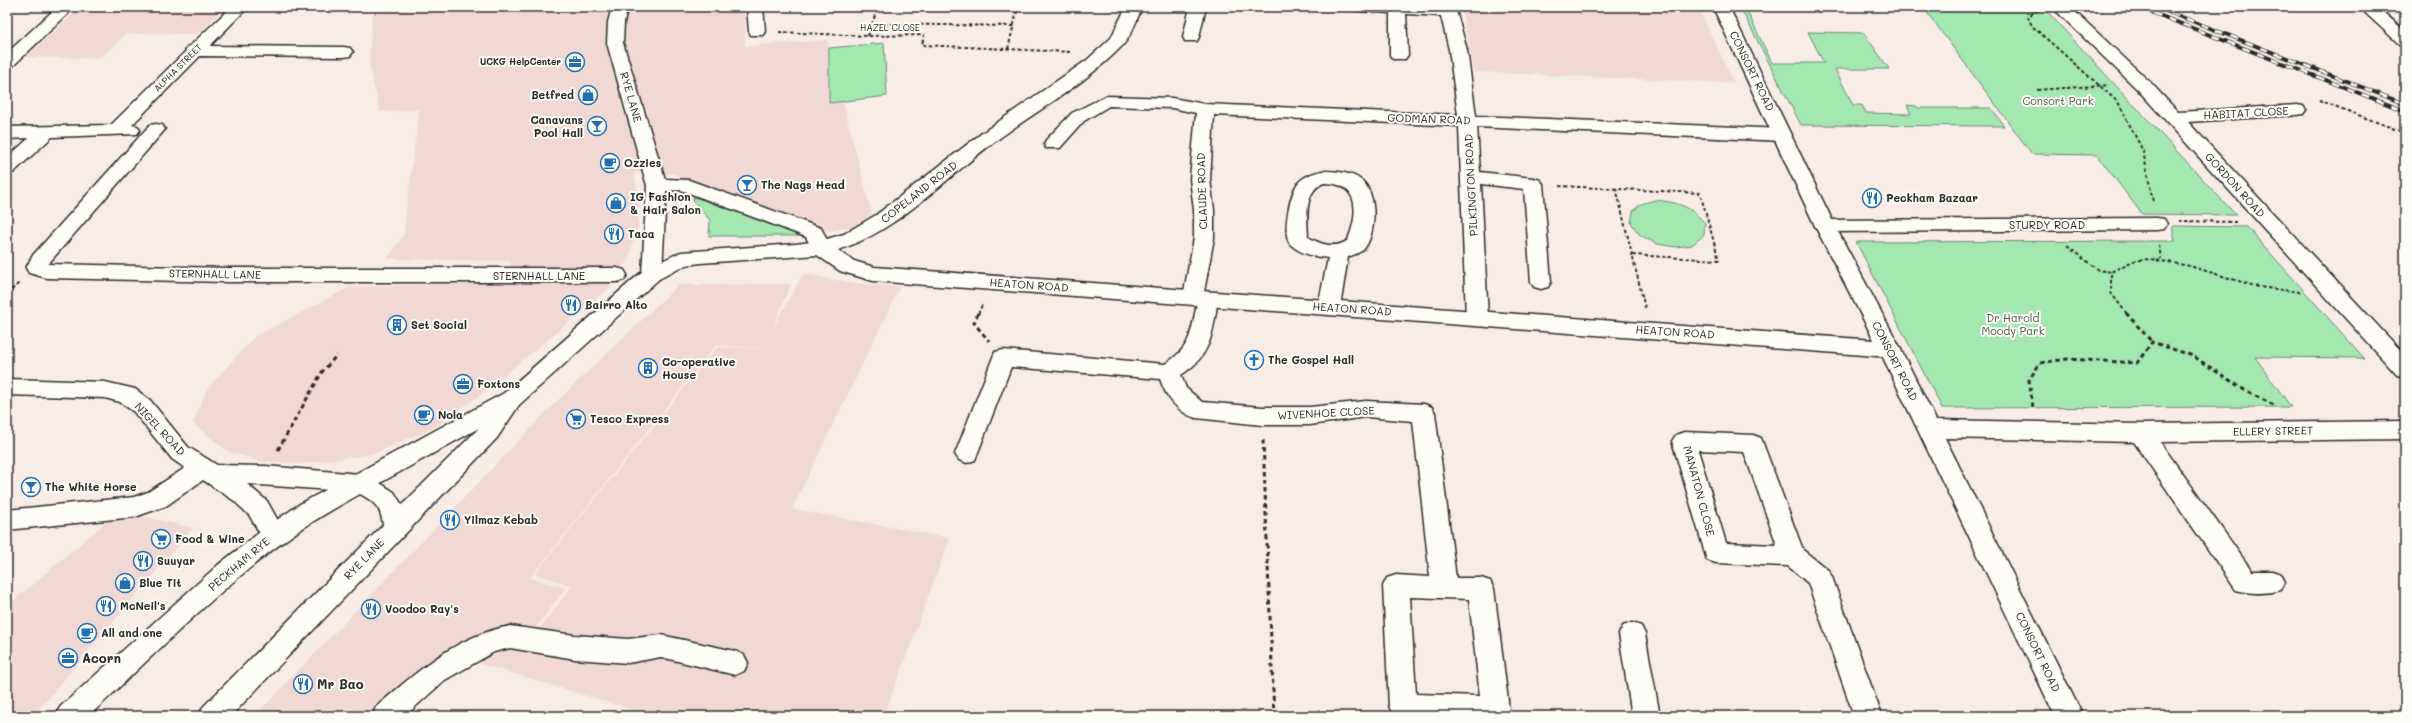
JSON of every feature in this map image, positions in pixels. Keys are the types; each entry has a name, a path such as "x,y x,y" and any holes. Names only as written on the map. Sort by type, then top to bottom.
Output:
{"street":[{"path":"7,62 67,7"},
{"name":"ALPHA STREET","path":"116,130 240,7"},
{"name":"RYE LANE","path":"274,535 309,511 512,399 652,274 657,186 615,43 616,22 620,7"},
{"path":"754,7 757,31"},
{"name":"COPELAND ROAD","path":"652,274 681,259 701,256 821,248 852,239 884,220 989,137 1093,64 1118,40 1134,7"},
{"path":"1191,37 1198,7"},
{"path":"1357,7 1447,9"},
{"name":"CONSORT ROAD","path":"1721,7 1784,135 1825,226 1890,349 2069,716"},
{"name":"GORDON ROAD","path":"2060,7 2144,86 2405,369"},
{"path":"2367,7 2405,40"},
{"path":"1398,9 1399,55"},
{"name":"PILKINGTON ROAD","path":"1447,9 1458,50 1468,120 1477,318"},
{"path":"194,51 344,52"},
{"name":"GODMAN ROAD","path":"1053,144 1078,117 1106,101 1172,103 1205,109 1784,135"},
{"name":"CLAUDE ROAD","path":"1201,297 1204,210 1200,179 1205,109"},
{"name":"HABITAT CLOSE","path":"2172,118 2297,110"},
{"name":"STERNHALL LANE","path":"116,130 156,129 40,260 36,268 47,271 204,274 512,276 616,275"},
{"path":"7,133 116,130"},
{"path":"7,168 48,132"},
{"path":"1471,177 1533,184 1541,282"},
{"path":"657,186 682,184 814,233 821,248"},
{"name":"STURDY ROAD","path":"1825,226 2157,224"},
{"name":"HEATON ROAD","path":"821,248 846,266 873,274 1650,330 1890,349"},
{"path":"1329,307 1339,252"},
{"path":"967,454 1003,358 1169,372 1188,360 1201,340 1201,297"},
{"name":"WIVENHOE CLOSE","path":"1169,372 1176,392 1196,410 1262,416 1310,416 1366,409 1424,413 1444,588"},
{"name":"NIGEL ROAD","path":"7,387 105,390 126,395 142,406 180,453 208,471"},
{"name":"RYE LANE","path":"213,716 395,527 489,432 512,399"},
{"name":"ELLERY STREET","path":"1929,429 2141,433 2405,430"},
{"path":"2141,433 2245,582 2272,582"},
{"name":"MANATON CLOSE","path":"1684,441 1753,444 1793,556 1716,553 1684,441"},
{"path":"7,520 135,507 157,499 208,471 359,483 389,501 394,512 395,527"},
{"name":"PECKHAM RYE","path":"70,716 227,572 274,535 258,508 242,493 208,471"},
{"path":"1793,556 1819,577 1868,716"},
{"path":"1396,586 1444,588 1481,589 1494,709 1403,706 1396,586"},
{"path":"1632,634 1646,716"},
{"path":"386,716 435,672 466,652 489,641 510,637 575,647 628,651 661,646 735,663"}],"path":[{"path":"868,36 878,7"},
{"path":"1008,49 1018,7"},
{"path":"2044,7 2032,11 2028,17 2032,26 2118,102 2143,151 2157,224 2170,221 2269,222"},
{"path":"872,24 1014,26"},
{"name":"HAZEL CLOSE","path":"757,31 868,36 924,35 922,45 1070,52 1075,56"},
{"path":"2037,90 2099,84 2144,86"},
{"name":"HABITAT CLOSE","path":"2297,110 2314,98 2405,133"},
{"path":"1533,184 1700,193 1719,260 1632,255"},
{"path":"1616,188 1650,330"},
{"path":"2049,225 2072,252 2098,270 2111,272 2133,261 2161,259 2241,283 2291,292 2331,290"},
{"path":"2111,272 2111,293 2128,316 2152,342 2193,356 2249,393 2286,411 2304,431"},
{"path":"983,303 974,323 1003,358"},
{"path":"2042,430 2032,406 2029,380 2040,363 2066,359 2137,363 2152,342"},
{"path":"274,457 322,372 337,355"},
{"path":"1262,416 1274,716"}],"shaded area":[{"path":"81,7 226,7 198,34 125,34 100,59 26,57"},
{"path":"378,7 746,7 745,46 827,40 872,214 852,227 829,231 690,183 674,174 634,173 639,197 638,226 627,263 618,269 511,271 511,261 387,259 403,236 419,110 380,112 369,64 372,15"},
{"path":"1461,7 1698,7 1734,83 1474,72"},
{"path":"803,274 853,283 900,287 792,509 950,538 884,716 653,716 478,663 534,636 572,586 535,574 717,347 761,349 716,345 530,578 566,588 533,631 504,634 392,716 255,716 548,410 678,285 791,284 771,331"},
{"path":"606,280 612,286 483,393 433,428 373,454 301,464 258,461 227,451 193,423 207,389 254,337 350,287"},
{"path":"119,511 193,528 33,716 7,716 7,606"}],"green space":[{"path":"1740,7 1745,7 1772,63 1824,63 1808,32 1864,33 1889,69 1835,69 1853,105 1862,105 1866,113 1911,114 1907,105 1916,106 1918,108 1991,108 2004,126 1801,125"},
{"name":"Consort Park","path":"1923,7 2043,7 2236,215 2142,214 2097,155 2032,154"},
{"path":"884,43 887,96 829,103 829,48"},
{"path":"693,197 802,232 801,236 709,236 710,220 694,202"},
{"path":"1655,200 1671,202 1694,212 1705,223 1704,235 1692,245 1676,247 1657,244 1640,235 1631,223 1633,211 1641,204"},
{"name":"Dr Harold Moody Park","path":"2172,226 2247,227 2364,358 2255,357 2291,407 1942,408 1856,242 2175,241"}],"railway":[{"path":"2138,7 2405,111"},
{"path":"2156,7 2405,104"}],"place":[{"name":"UCKG HelpCenter","path":"575,62"},
{"name":"Betfred","path":"588,95"},
{"name":"Canavans Pool Hall","path":"597,126"},
{"name":"Ozzies","path":"610,163"},
{"name":"The Nags Head","path":"747,185"},
{"name":"Peckham Bazaar","path":"1872,198"},
{"name":"IG Fashion & Hair Salon","path":"616,203"},
{"name":"Taca","path":"614,234"},
{"name":"Bairro Alto","path":"571,305"},
{"name":"Set Social","path":"397,325"},
{"name":"The Gospel Hall","path":"1254,360"},
{"name":"Co-operative House","path":"648,368"},
{"name":"Foxtons","path":"463,384"},
{"name":"Nola","path":"424,415"},
{"name":"Tesco Express","path":"576,419"},
{"name":"The White Horse","path":"31,487"},
{"name":"Yilmaz Kebab","path":"450,520"},
{"name":"Food & Wine","path":"161,539"},
{"name":"Suuyar","path":"143,561"},
{"name":"Blue Tit","path":"125,583"},
{"name":"McNeil's","path":"106,606"},
{"name":"Voodoo Ray's","path":"371,609"},
{"name":"All and one","path":"87,633"},
{"name":"Acorn","path":"68,658"},
{"name":"Mr Bao","path":"303,684"}]}
